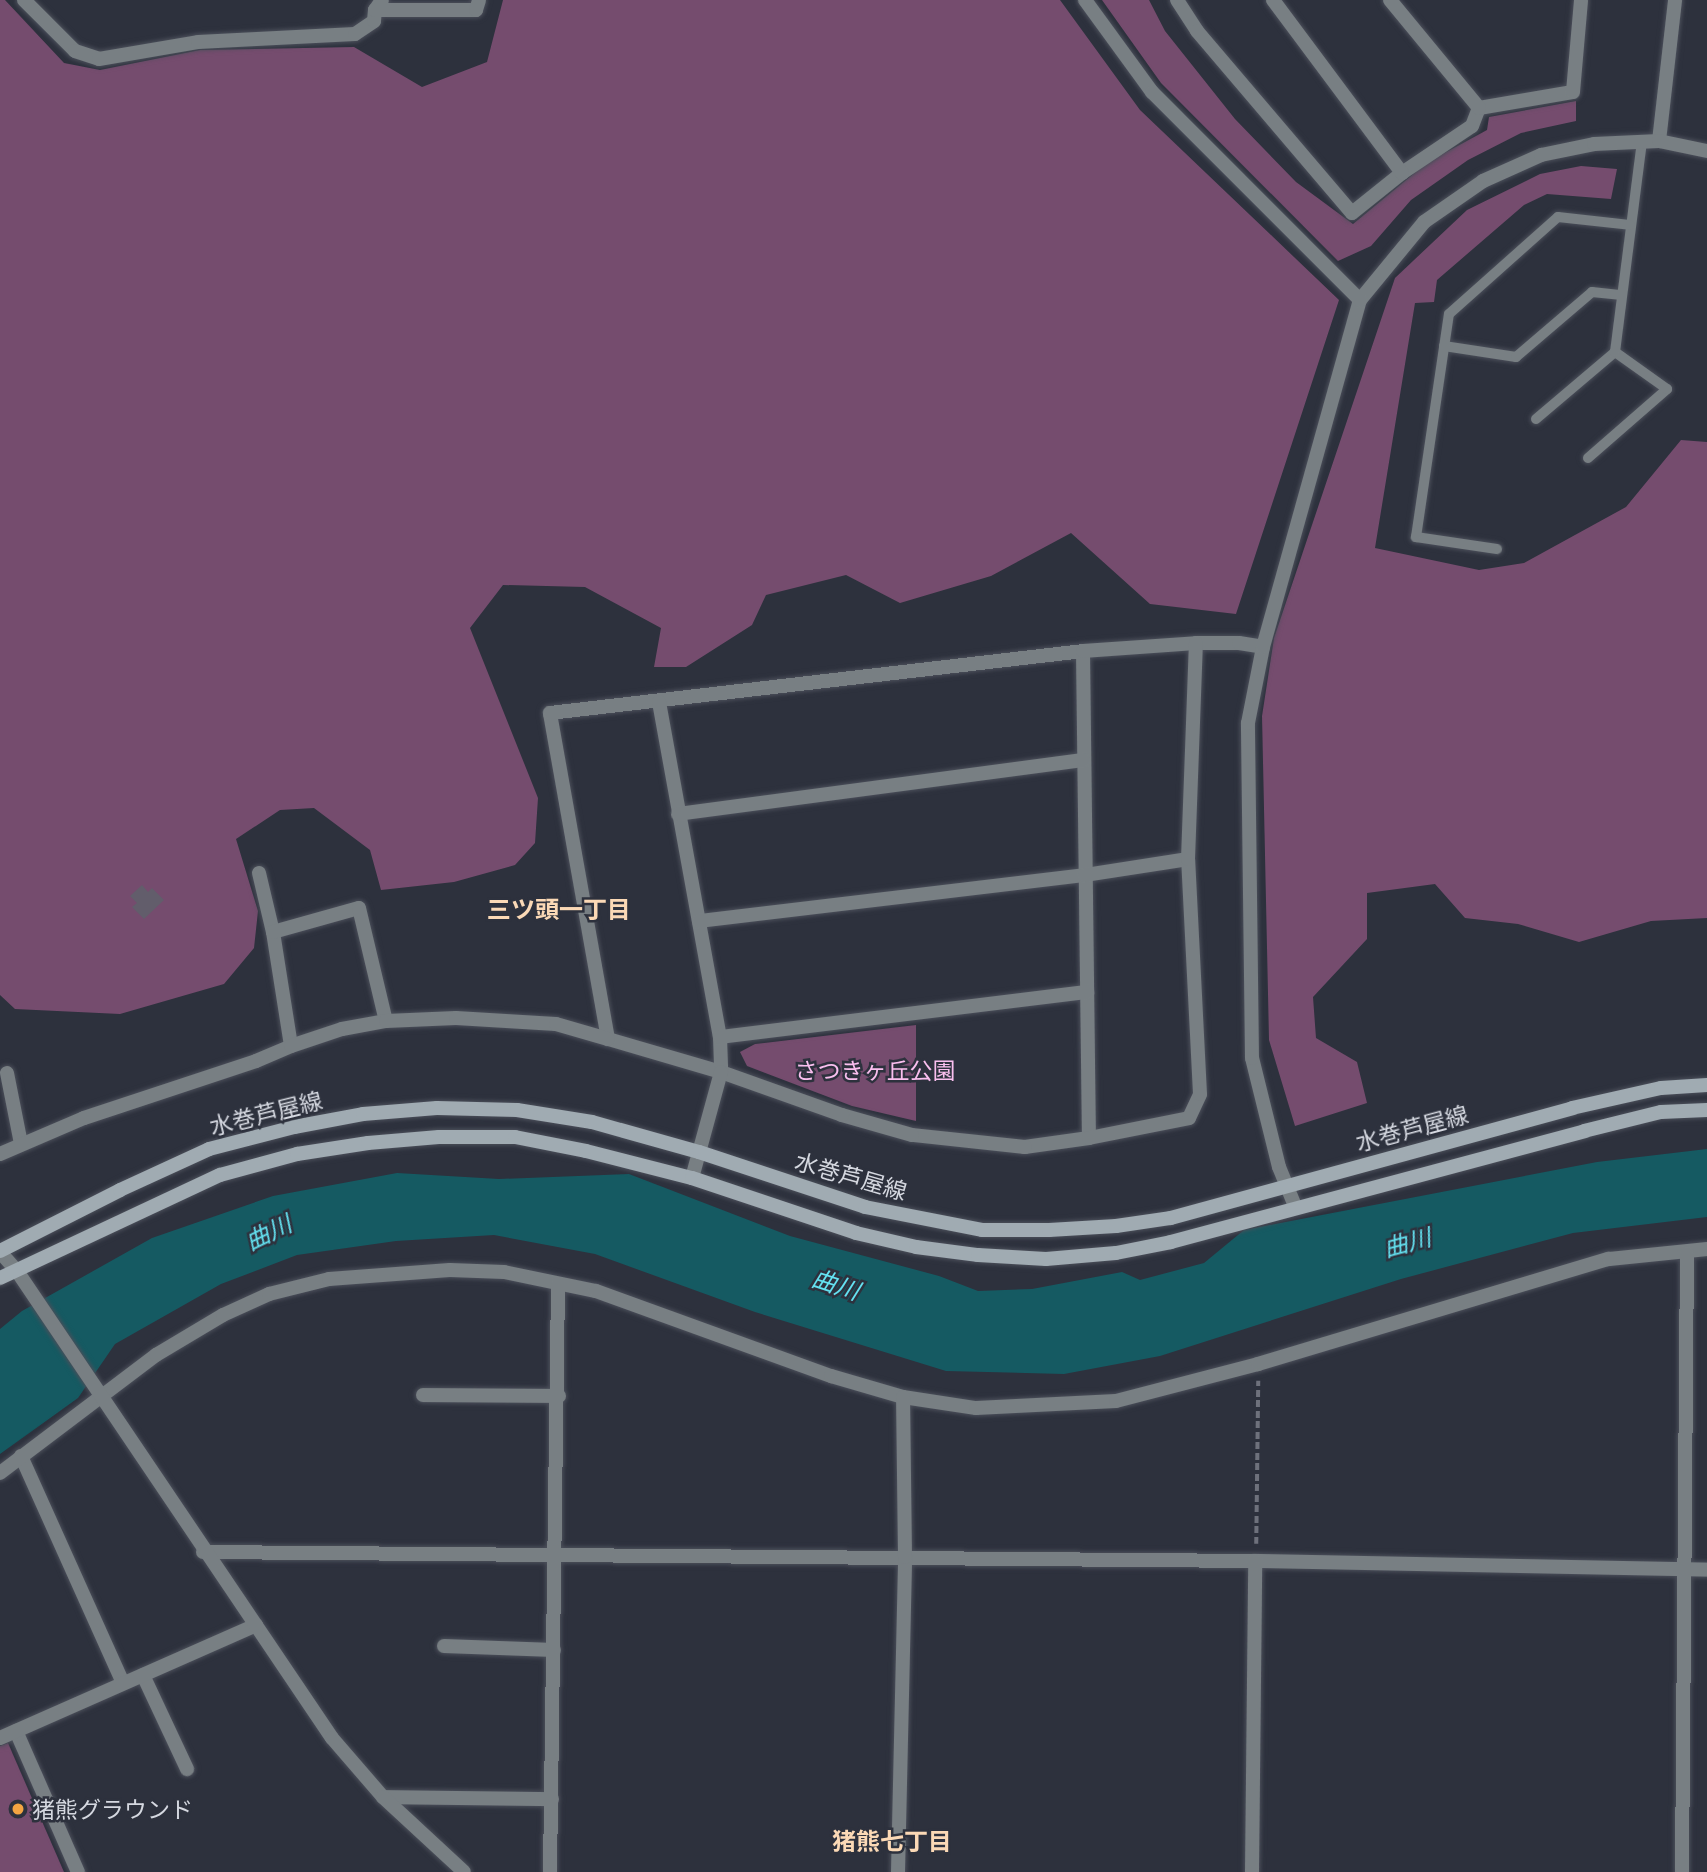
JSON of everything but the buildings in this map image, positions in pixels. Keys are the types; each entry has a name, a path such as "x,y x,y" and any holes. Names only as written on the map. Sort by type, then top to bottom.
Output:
{"main road":[{"name":"水巻芦屋線","path":"0,1252 120,1190 209,1149 295,1127 363,1114 438,1108 517,1110 592,1122 699,1152 865,1207 982,1230 1116,1226 1171,1218 1572,1108 1661,1088 1707,1085"},
{"name":"水巻芦屋線","path":"0,1278 220,1175 297,1154 368,1143 439,1137 515,1137 586,1151 692,1178 856,1233 916,1247 978,1255 1046,1259 1116,1253 1160,1244 1295,1206 1661,1112 1707,1110"}],"street":[{"path":"24,0 75,51 99,59 198,42 355,34 374,21 379,5 476,10 479,0"},
{"path":"1085,0 1152,92 1360,300"},
{"path":"1177,0 1197,31 1352,213 1402,173 1472,126 1479,108"},
{"path":"1273,0 1402,173"},
{"path":"1390,0 1479,108"},
{"path":"1479,108 1573,93 1581,0"},
{"path":"1659,141 1675,0"},
{"path":"1295,1206 1279,1167 1252,1059 1248,723 1263,647 1360,300 1423,222 1483,181 1541,155 1594,144 1659,141 1707,151"},
{"path":"608,1039 550,713 1083,651 1196,643 1239,643 1263,647"},
{"path":"0,1154 84,1118 256,1061 291,1045 342,1029 386,1021 456,1018 555,1024 721,1072 842,1115 912,1135 1025,1147 1089,1138 1189,1118 1200,1094 1188,859 1196,643"},
{"path":"1083,651 1089,1138"},
{"path":"659,702 720,1037 721,1072 692,1178"},
{"path":"678,814 1083,760"},
{"path":"699,921 1084,875 1188,859"},
{"path":"259,873 273,932 291,1045"},
{"path":"273,932 359,908 386,1021"},
{"path":"720,1037 1087,992"},
{"path":"7,1073 21,1144"},
{"path":"0,1474 97,1392 212,1321 269,1294 329,1279 450,1270 504,1272 596,1291 831,1376 903,1397 976,1408 1116,1401 1258,1364 1609,1259 1707,1250"},
{"path":"0,1252 17,1271 203,1552 256,1625 331,1738 383,1797 464,1872"},
{"path":"1682,1872 1687,1253"},
{"path":"550,1872 559,1396 558,1284"},
{"path":"423,1395 559,1396"},
{"path":"898,1872 905,1557 903,1397"},
{"path":"21,1456 123,1683"},
{"path":"203,1552 1255,1561 1707,1570"},
{"path":"1252,1872 1255,1561"},
{"path":"0,1738 256,1625"},
{"path":"444,1646 554,1650"},
{"path":"143,1675 187,1769"},
{"path":"16,1731 78,1872"},
{"path":"383,1797 552,1799"}],"lane":[{"path":"1536,419 1615,352 1642,142"},
{"path":"1497,549 1416,537 1449,314 1558,217 1630,225"},
{"path":"1444,346 1516,357 1592,292 1622,295"},
{"path":"1588,458 1667,389 1615,352"}],"path":[{"path":"1255,1561 1258,1364"}],"green space":[{"path":"0,0 5,0 64,63 100,70 200,50 354,47 422,87 487,62 503,0 1060,0 1140,110 1339,300 1236,614 1150,604 1071,533 991,576 900,603 846,575 766,595 752,625 686,667 654,667 661,628 585,587 503,585 470,628 538,798 535,843 515,865 454,882 381,890 370,850 314,808 280,810 236,839 258,911 254,948 224,984 120,1014 15,1009 0,995"},
{"path":"1102,0 1149,0 1165,31 1235,119 1296,182 1353,224 1428,162 1487,130 1489,117 1576,101 1576,121 1521,133 1468,160 1411,200 1371,246 1338,261 1161,83"},
{"path":"1581,166 1617,169 1611,199 1547,194 1524,205 1437,280 1434,302 1415,303 1375,548 1479,570 1524,563 1626,507 1681,440 1707,442 1707,918 1651,921 1579,942 1518,924 1465,918 1435,884 1367,893 1367,939 1313,997 1316,1038 1357,1062 1367,1103 1295,1126 1269,1040 1262,716 1274,638 1395,278 1467,210 1540,174"},
{"name":"さつきヶ丘公園","path":"916,1025 916,1121 852,1106 747,1066 740,1052 755,1044"},
{"name":"猪熊グラウンド","path":"8,1743 64,1872 0,1872 0,1746"}],"water":[{"name":"曲川","path":"1707,1149 1707,1217 1573,1233 1401,1279 1160,1356 1064,1374 946,1371 755,1312 595,1254 494,1235 396,1241 297,1255 221,1284 115,1344 78,1398 0,1454 0,1329 22,1311 152,1238 273,1196 397,1173 499,1179 629,1174 790,1236 939,1276 978,1291 1032,1289 1122,1272 1140,1280 1204,1263 1244,1230 1597,1162"}],"place":[{"name":"猪熊グラウンド","path":"18,1809"}],"district":[{"name":"三ツ頭一丁目","path":"559,909"},
{"name":"猪熊七丁目","path":"892,1841"}]}
